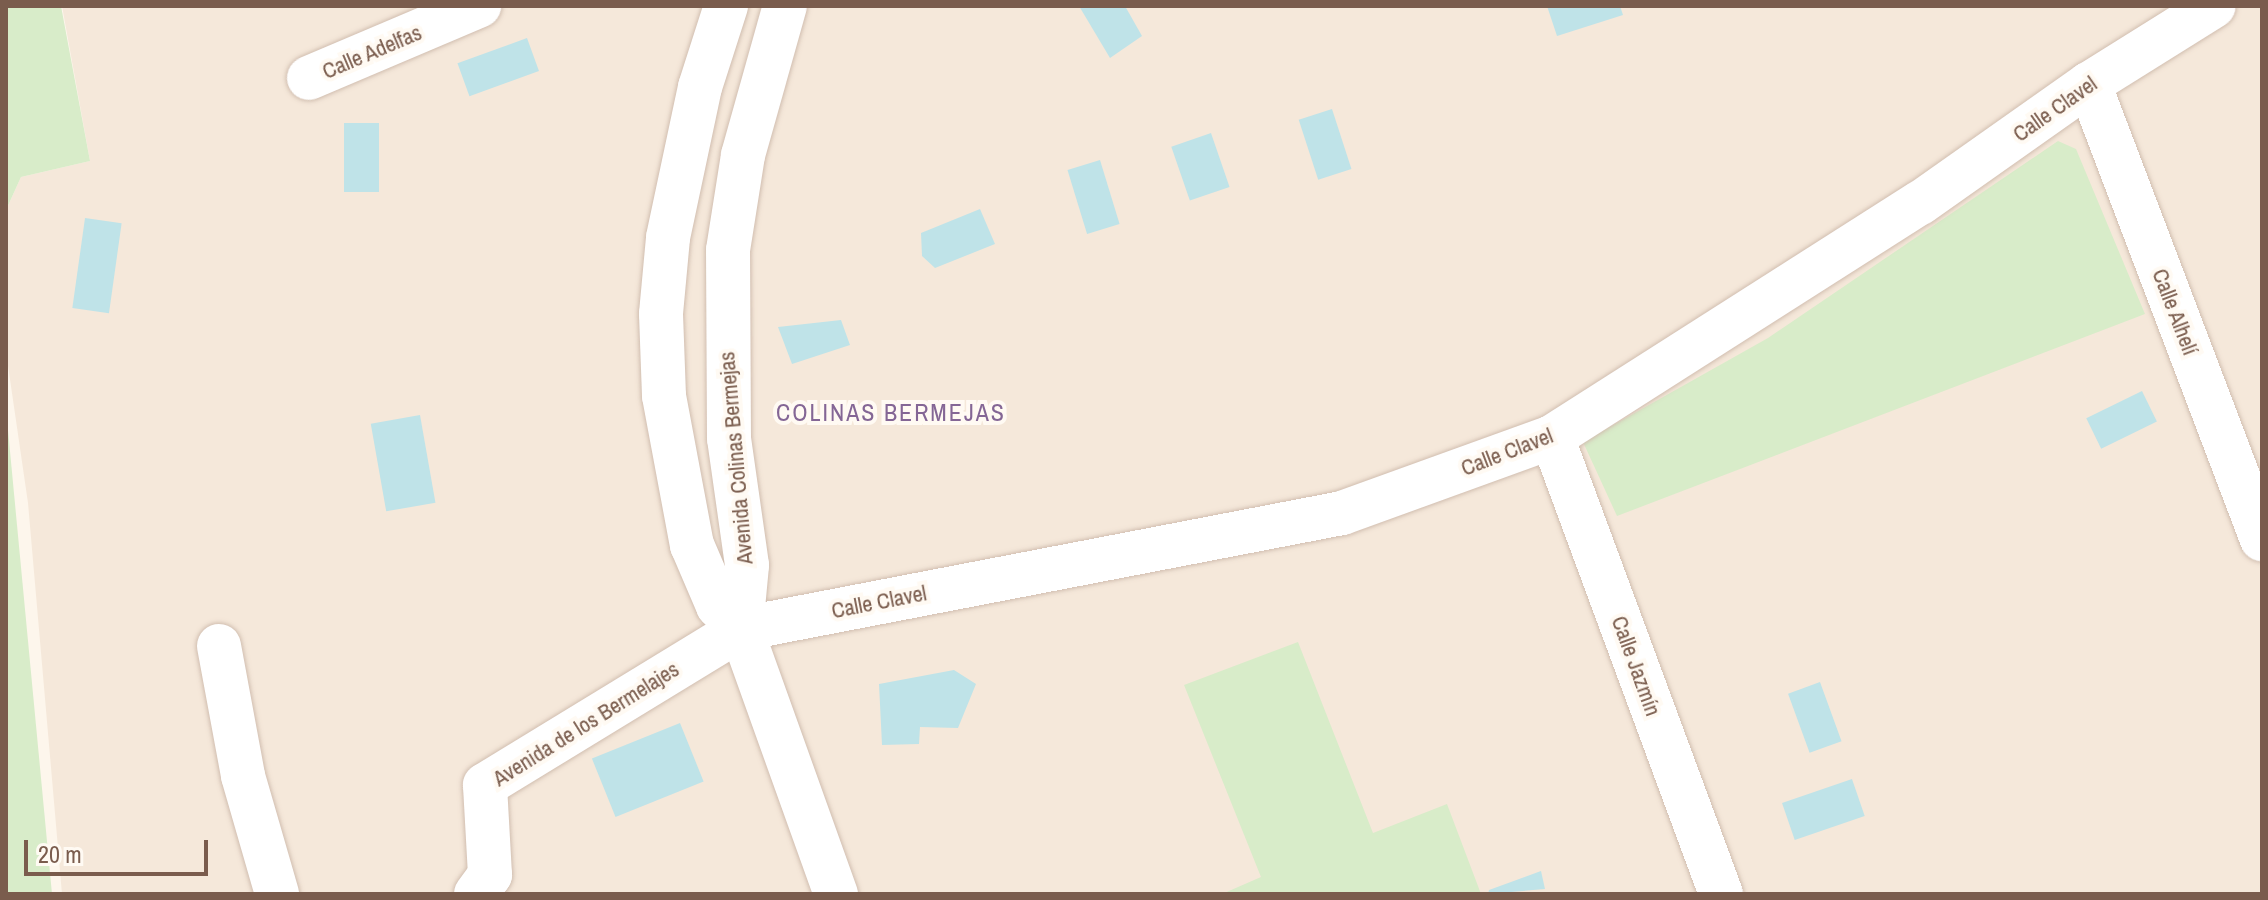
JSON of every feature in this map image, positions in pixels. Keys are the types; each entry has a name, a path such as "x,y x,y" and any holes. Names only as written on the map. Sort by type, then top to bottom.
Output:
{"street":[{"name":"Calle Adelfas","path":"309,78 479,6"},
{"name":"Avenida Colinas Bermejas","path":"726,6 696,102 668,238 661,314 664,396 679,493 692,545 718,606 741,629"},
{"name":"Avenida Colinas Bermejas","path":"785,6 743,155 728,250 729,439 747,565 741,629 836,894"},
{"name":"Calle Clavel","path":"741,629 1342,513 1552,437 1920,203 2089,84 2214,6"},
{"name":"Calle Alhelí","path":"2089,84 2262,539"},
{"name":"Calle Jazmín","path":"1552,437 1721,894"},
{"name":"Avenida de los Bermelajes","path":"476,894 490,875 485,785 741,629"},
{"path":"219,646 243,776 277,894"}],"shaded area":[{"path":"62,6 2262,6 2262,894 62,894 28,503 6,352 6,210 21,177 90,161"}],"green space":[{"path":"6,6 61,6 90,161 21,177 6,210"},
{"path":"2058,141 2076,149 2145,314 1617,516 1583,442 1768,338"},
{"path":"6,409 52,894 6,894"},
{"path":"1298,642 1373,833 1447,804 1481,894 1222,894 1261,877 1184,685"}],"water":[{"path":"1079,6 1125,6 1142,36 1110,58"},
{"path":"1547,6 1620,6 1623,15 1557,36"},
{"path":"527,38 539,71 469,96 457,63"},
{"path":"1332,109 1351,169 1318,180 1299,120"},
{"path":"344,123 379,123 379,192 344,192"},
{"path":"1211,133 1230,187 1190,201 1171,147"},
{"path":"1100,160 1120,224 1087,234 1067,170"},
{"path":"980,209 995,244 935,268 922,256 921,233"},
{"path":"85,218 122,223 109,313 72,308"},
{"path":"841,320 850,345 792,364 778,327"},
{"path":"2142,391 2157,422 2101,449 2086,418"},
{"path":"420,415 435,503 386,511 371,424"},
{"path":"954,670 976,684 958,728 920,727 919,744 882,745 879,684"},
{"path":"1820,682 1842,741 1810,753 1788,694"},
{"path":"680,723 704,781 616,817 592,759"},
{"path":"1852,779 1865,816 1795,840 1782,803"},
{"path":"1541,871 1545,889 1488,894 1489,890"}],"district":[{"name":"COLINAS BERMEJAS","path":"891,413"}]}
